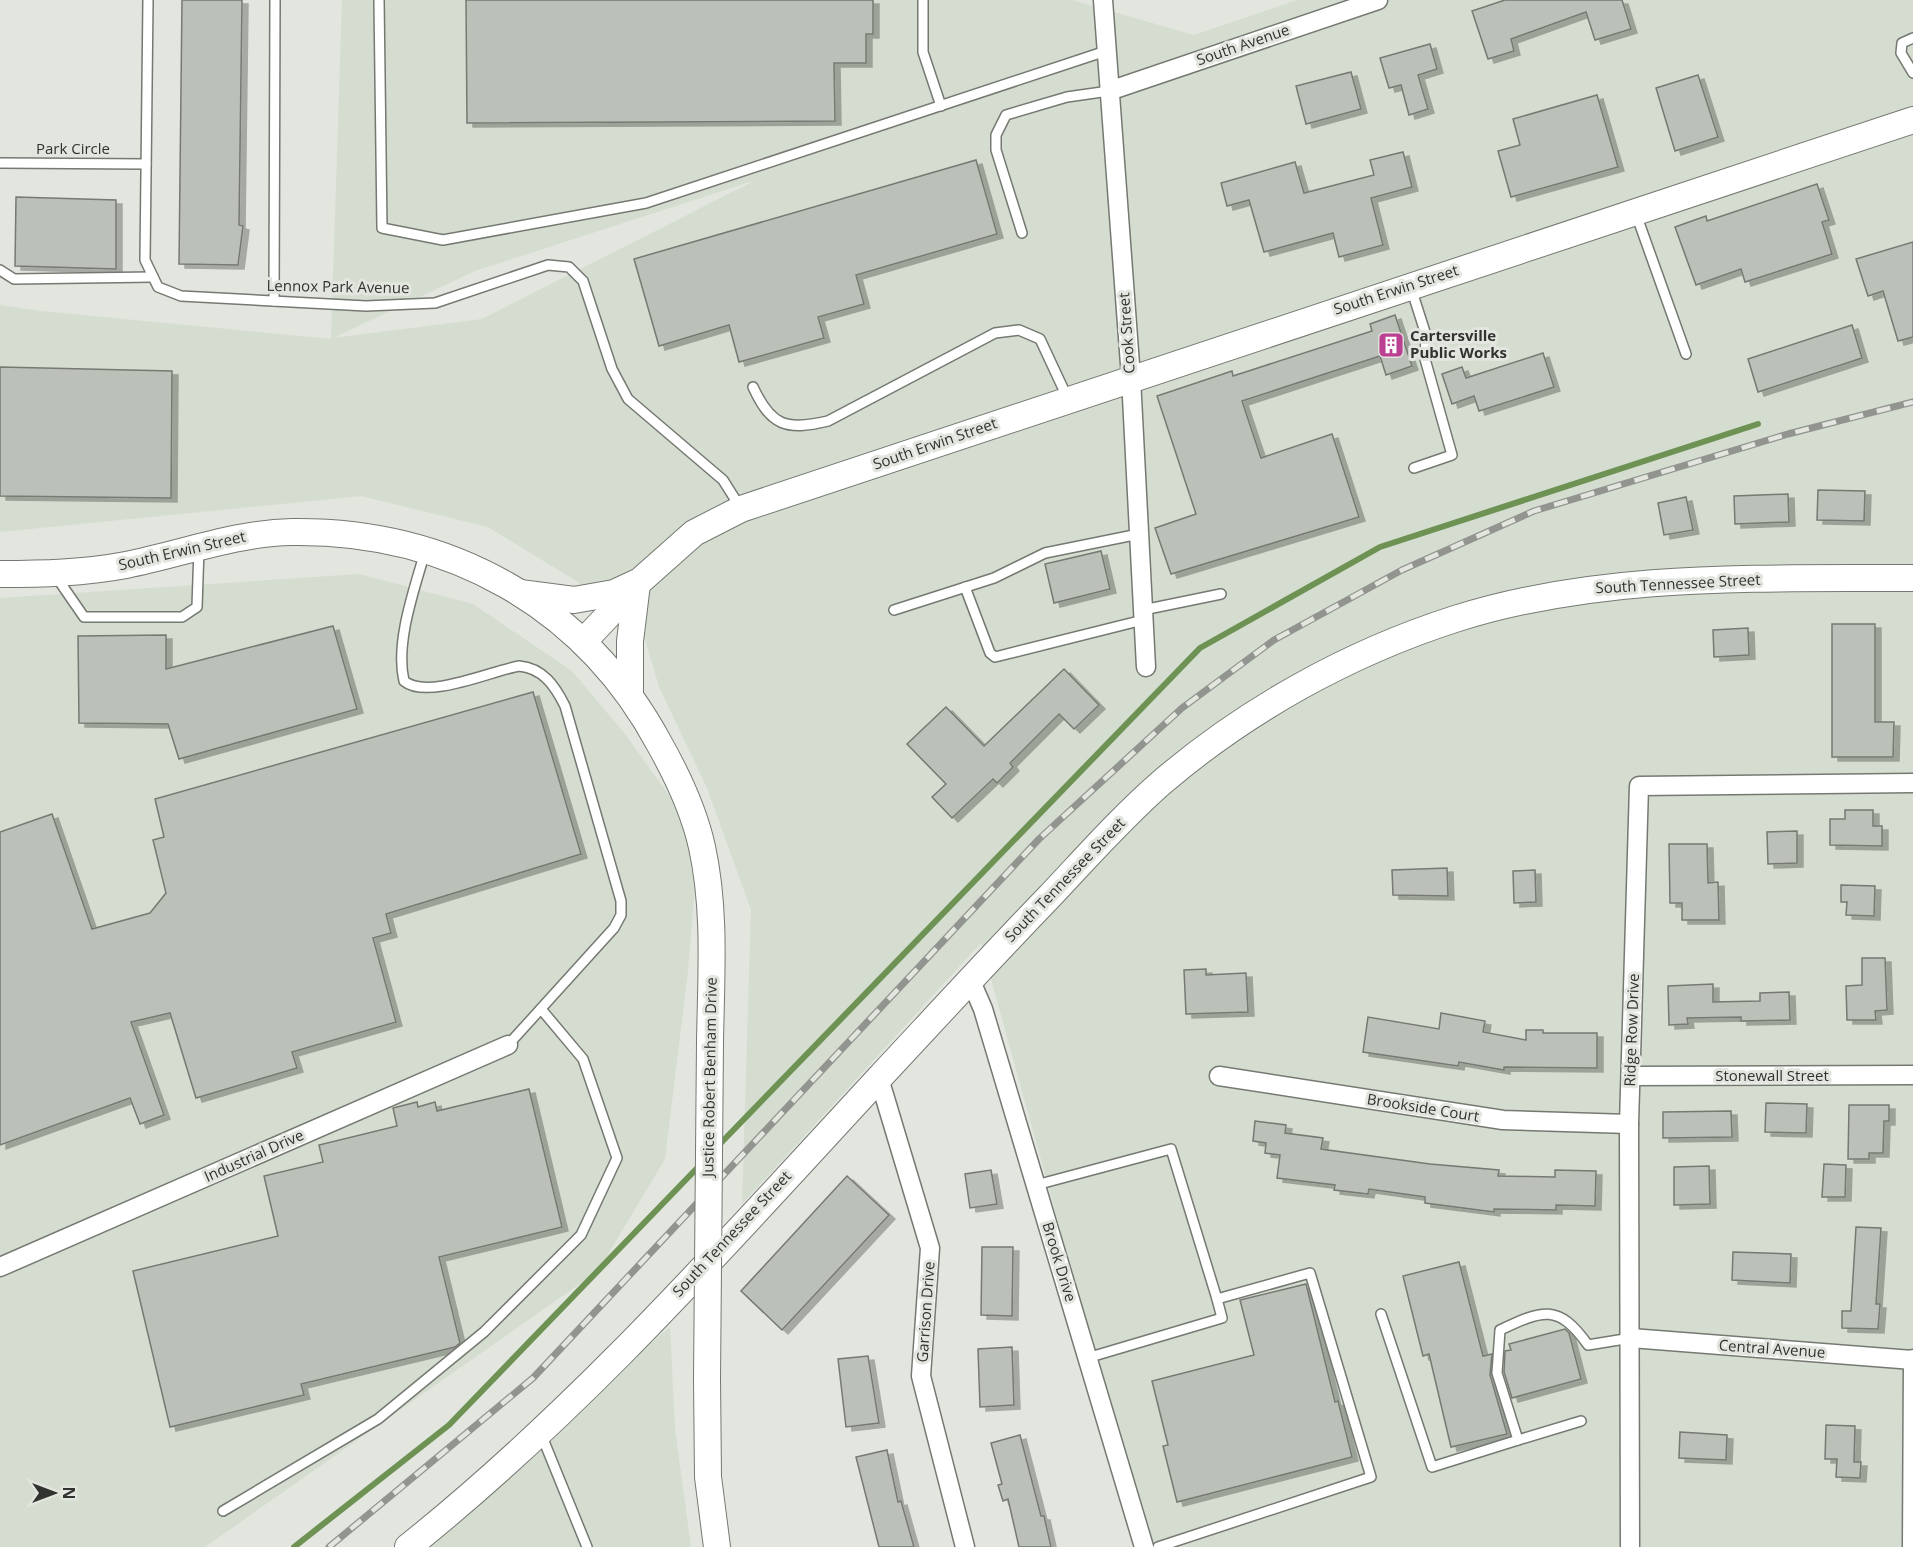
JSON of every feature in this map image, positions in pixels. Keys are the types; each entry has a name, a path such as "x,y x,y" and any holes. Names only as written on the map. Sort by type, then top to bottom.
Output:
{"street":[{"name":"Cook Street","path":"1103,0 1131,378 1146,667"},
{"name":"South Avenue","path":"1109,90 1378,0"},
{"name":"South Erwin Street","path":"0,574 54,573 126,565 253,535 330,533 391,540 462,562 520,593 557,619 584,642 639,583 694,533 741,509 1913,120"},
{"name":"South Tennessee Street","path":"413,1545 540,1432 689,1281 970,979 1105,838 1181,767 1265,708 1381,647 1421,630 1489,609 1586,589 1676,581 1913,578"},
{"path":"520,593 574,600 614,593 639,583"},
{"path":"630,695 630,641 639,583"},
{"name":"Justice Robert Benham Drive","path":"584,642 604,662 630,695 673,767 690,808 702,848 712,934 706,1379 708,1477 717,1547"},
{"name":"Ridge Row Drive","path":"1630,1547 1629,1124 1639,786 1913,783"},
{"name":"Brook Drive","path":"970,979 983,1009 1144,1547"},
{"name":"Industrial Drive","path":"0,1267 508,1045"},
{"name":"Stonewall Street","path":"1631,1076 1913,1075"},
{"name":"Brookside Court","path":"1219,1076 1503,1120 1629,1124"},
{"name":"Garrison Drive","path":"879,1078 930,1248 921,1376 966,1547"},
{"name":"Central Avenue","path":"1631,1338 1913,1359"},
{"path":"1912,1547 1913,1359"}],"lane":[{"path":"0,270 14,279 153,277 145,260 148,0"},
{"path":"274,301 275,0"},
{"path":"380,0 382,228 443,240 646,203 1106,51"},
{"path":"923,0 923,52 941,106"},
{"path":"1913,38 1902,44 1900,53 1913,73"},
{"path":"1022,234 996,150 996,135 1006,115 1067,97 1109,90"},
{"name":"Park Circle","path":"0,163 146,164"},
{"path":"1635,212 1686,354"},
{"name":"Lennox Park Avenue","path":"153,277 158,287 181,296 366,306 435,303 548,265 569,267 583,281 612,369 628,399 723,480 741,509"},
{"path":"1410,286 1426,335 1425,359 1452,455 1414,468"},
{"path":"753,387 764,410 781,424 804,427 828,421 995,333 1019,330 1040,339 1068,399"},
{"path":"894,610 994,578 1045,553 1139,534"},
{"path":"54,573 84,617 182,617 197,607 199,546"},
{"path":"426,549 412,595 402,647 400,666 404,681 420,688 438,687 519,666 529,667 549,680 565,706 621,901 621,915 614,928 508,1045"},
{"path":"966,587 990,652 995,657 1221,594"},
{"path":"223,1511 378,1419 484,1332 581,1234 617,1158 583,1059 541,1009"},
{"path":"1036,1185 1171,1149 1217,1299 1222,1318 1087,1358"},
{"path":"1158,1547 1371,1477 1310,1273 1217,1299"},
{"path":"1381,1314 1432,1467 1581,1420"},
{"path":"1518,1440 1497,1373 1500,1330 1528,1317 1556,1314 1572,1323 1588,1345 1631,1338"},
{"path":"540,1432 587,1547"}],"shaded area":[{"path":"342,0 1072,0 1194,35 1297,0 1913,0 1913,1547 1148,1547 981,943 742,1204 751,910 707,788 659,687 645,639 578,582 488,527 361,496 0,532 0,305 331,339","holes":["756,180 482,319 333,338 475,271"]},
{"path":"359,574 473,604 572,671 625,734 699,837 688,971 665,1159 598,1271 205,1547 0,1547 0,598"},
{"path":"670,1327 675,1429 691,1547 410,1547"}],"building":[{"path":"182,0 242,0 239,225 243,226 238,265 179,264"},
{"path":"466,0 873,0 873,34 866,34 866,63 834,63 835,121 467,123"},
{"path":"1505,0 1622,0 1631,29 1595,40 1586,12 1511,39 1514,51 1488,59 1472,11"},
{"path":"1430,44 1437,69 1418,75 1428,109 1409,115 1401,85 1389,88 1380,58"},
{"path":"1351,72 1361,109 1306,124 1296,86"},
{"path":"1698,75 1718,137 1675,151 1656,88"},
{"path":"1597,95 1618,167 1511,197 1498,151 1520,145 1513,119"},
{"path":"1403,152 1412,187 1371,198 1383,245 1339,257 1333,233 1264,252 1249,200 1227,206 1221,183 1295,162 1304,193 1374,175 1370,160"},
{"path":"976,160 997,234 856,275 864,304 818,317 824,338 739,362 729,325 659,346 634,259"},
{"path":"1817,184 1829,220 1822,222 1832,254 1745,282 1741,269 1696,285 1675,227 1706,216 1707,221"},
{"path":"16,197 116,200 116,269 15,266"},
{"path":"1913,242 1913,337 1898,341 1883,291 1868,296 1856,259"},
{"path":"1395,315 1412,366 1386,375 1380,356 1242,401 1261,458 1332,434 1359,517 1171,574 1155,528 1196,514 1157,396 1232,371 1233,376 1372,331 1370,324"},
{"path":"1852,325 1862,358 1758,392 1748,359"},
{"path":"1543,353 1554,387 1479,411 1474,396 1452,404 1442,374 1462,367 1466,378"},
{"path":"0,367 172,371 171,498 0,496"},
{"path":"1818,490 1865,491 1864,521 1817,520"},
{"path":"1788,494 1789,522 1735,524 1734,496"},
{"path":"1686,497 1693,530 1664,535 1658,503"},
{"path":"1101,551 1110,589 1054,603 1045,564"},
{"path":"1832,624 1875,624 1875,722 1894,722 1893,757 1832,757"},
{"path":"333,626 357,709 179,759 168,724 79,723 78,636 166,635 166,669"},
{"path":"1748,628 1749,655 1714,657 1713,630"},
{"path":"1064,669 1099,705 1074,729 1059,714 1010,763 1013,767 997,783 993,779 952,818 932,797 946,784 907,744 946,707 984,746"},
{"path":"533,692 581,854 386,914 391,933 373,938 396,1022 292,1052 297,1068 196,1098 170,1013 131,1022 164,1115 140,1124 130,1098 0,1145 0,832 52,814 92,929 150,913 166,893 153,840 164,837 155,799"},
{"path":"1845,810 1873,810 1873,826 1882,826 1882,846 1830,845 1830,819 1845,819"},
{"path":"1797,831 1797,863 1768,864 1767,832"},
{"path":"1669,844 1707,844 1708,883 1718,882 1719,920 1682,920 1682,903 1670,903"},
{"path":"1447,868 1448,896 1393,895 1392,870"},
{"path":"1535,870 1536,902 1514,903 1513,871"},
{"path":"1841,885 1875,886 1874,916 1846,915 1847,902 1841,902"},
{"path":"1862,958 1885,958 1887,1010 1875,1011 1876,1020 1847,1020 1846,986 1862,985"},
{"path":"1206,969 1206,975 1246,973 1248,1012 1186,1014 1184,970"},
{"path":"1713,984 1713,1002 1760,1001 1760,993 1789,992 1790,1020 1741,1021 1741,1017 1687,1018 1688,1024 1669,1025 1668,986"},
{"path":"1441,1013 1485,1021 1483,1032 1526,1040 1526,1030 1543,1030 1543,1033 1597,1033 1597,1068 1504,1067 1504,1070 1459,1062 1458,1066 1363,1052 1368,1017 1439,1029"},
{"path":"529,1089 562,1227 439,1257 460,1343 455,1347 301,1384 304,1395 170,1427 133,1271 278,1236 264,1176 323,1162 319,1145 397,1126 393,1108 417,1102 418,1107 435,1102 437,1111"},
{"path":"1766,1103 1807,1104 1806,1133 1765,1132"},
{"path":"1849,1105 1889,1105 1889,1121 1884,1121 1883,1153 1869,1153 1869,1159 1848,1159"},
{"path":"1731,1111 1732,1137 1663,1138 1663,1112"},
{"path":"1255,1121 1286,1125 1285,1133 1323,1138 1321,1149 1430,1164 1499,1170 1498,1176 1555,1177 1555,1170 1596,1171 1595,1206 1556,1205 1556,1210 1494,1209 1494,1212 1425,1203 1425,1197 1369,1189 1368,1194 1334,1190 1335,1185 1277,1178 1280,1155 1265,1153 1266,1143 1253,1141"},
{"path":"1824,1164 1846,1165 1845,1197 1822,1197"},
{"path":"1709,1166 1710,1204 1674,1205 1674,1167"},
{"path":"991,1170 997,1204 970,1208 965,1174"},
{"path":"847,1176 889,1215 782,1330 741,1291"},
{"path":"1856,1227 1881,1228 1876,1304 1880,1304 1878,1329 1842,1328 1842,1311 1851,1311"},
{"path":"982,1247 1013,1247 1012,1316 981,1315"},
{"path":"1733,1252 1791,1254 1790,1283 1732,1280"},
{"path":"1459,1262 1483,1356 1492,1354 1490,1375 1507,1434 1451,1447 1429,1354 1423,1356 1403,1276"},
{"path":"1306,1284 1335,1402 1338,1401 1352,1457 1177,1502 1163,1446 1168,1445 1152,1381 1254,1355 1240,1300"},
{"path":"1565,1329 1569,1333 1581,1379 1512,1398 1504,1372 1505,1351 1511,1350 1509,1344"},
{"path":"1012,1347 1014,1405 980,1407 978,1349"},
{"path":"868,1356 879,1423 846,1427 838,1359"},
{"path":"1826,1425 1855,1426 1854,1462 1861,1462 1860,1478 1836,1477 1837,1459 1825,1459"},
{"path":"1680,1432 1727,1435 1726,1460 1679,1458"},
{"path":"1020,1435 1051,1547 1019,1547 1008,1499 1003,1501 998,1485 1002,1484 991,1443"},
{"path":"887,1450 898,1502 901,1501 914,1547 879,1547 856,1457"}],"waterway":[{"path":"717,1147 1200,648 1380,547 1758,424"},
{"path":"294,1547 449,1425 702,1163"}],"railway":[{"path":"329,1547 533,1378 1039,839 1182,708 1274,640 1402,570 1534,511 1788,434 1913,402"}],"place":[{"name":"Cartersville Public Works","path":"1391,345"}]}
